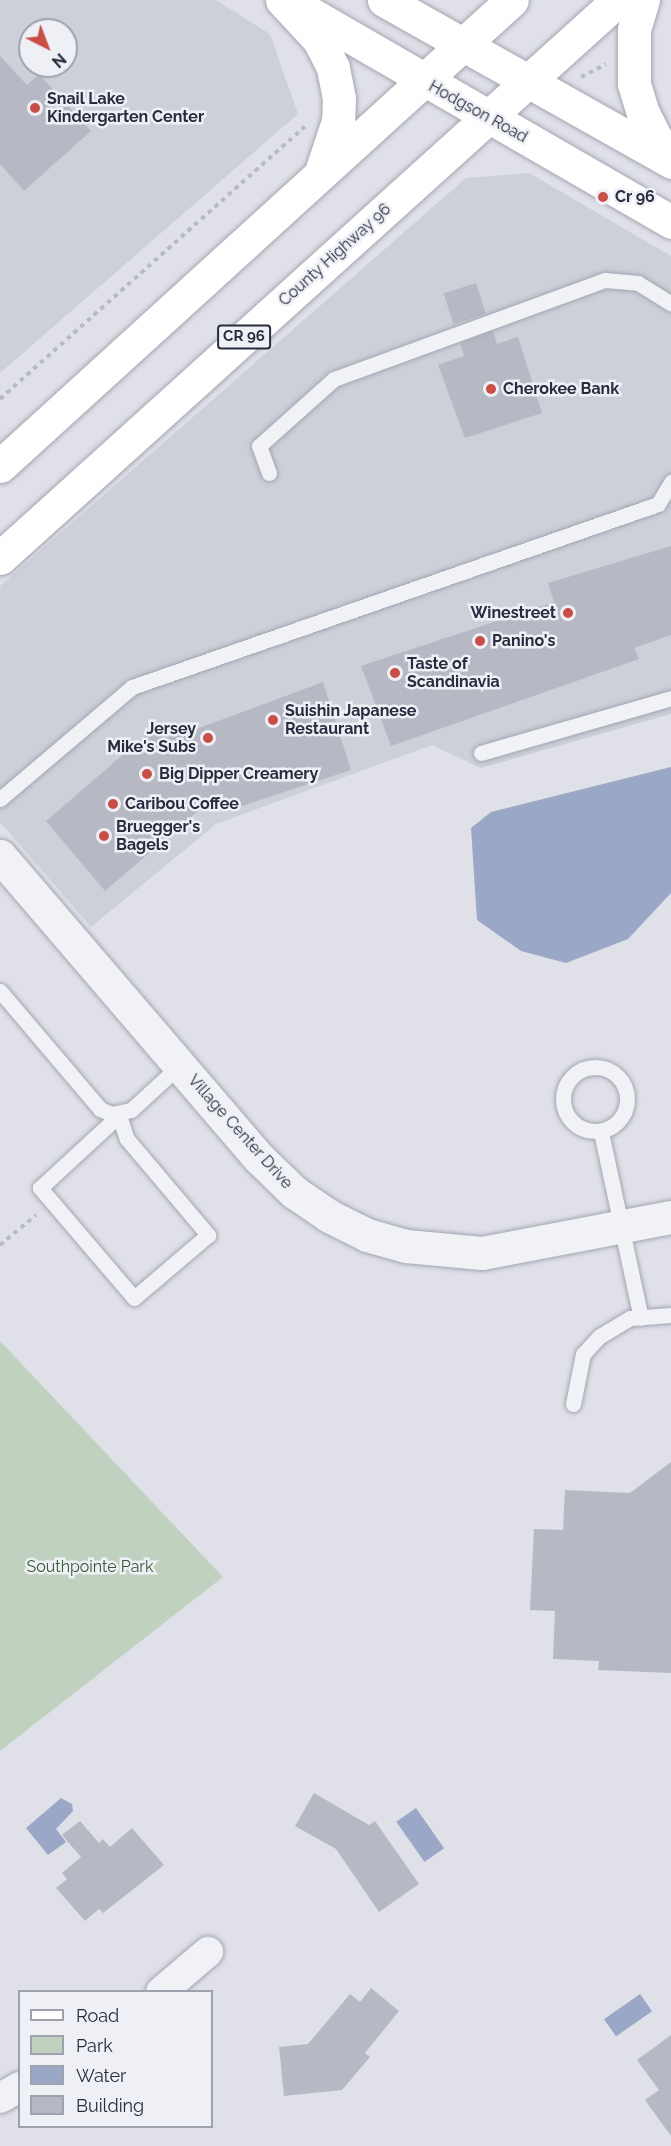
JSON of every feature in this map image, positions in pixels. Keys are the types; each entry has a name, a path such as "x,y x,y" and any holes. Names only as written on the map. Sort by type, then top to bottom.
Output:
{"main road":[{"path":"282,0 319,40 333,68 339,98 338,121 318,177"},
{"name":"Hodgson Road","path":"287,0 424,82 671,222"},
{"path":"384,0 525,82 671,162"},
{"path":"0,466 512,0"},
{"name":"County Highway 96","path":"0,558 618,0"},
{"path":"643,0 634,29 634,84 643,114 657,141 671,157"}],"street":[{"name":"Village Center Drive","path":"0,856 259,1158 294,1192 329,1216 367,1234 406,1246 482,1253 671,1216"},
{"path":"163,1990 208,1952"},
{"path":"0,2098 18,2088"}],"lane":[{"path":"269,473 259,446 334,379 605,280 638,283 671,304"},
{"path":"0,799 132,687 658,504 671,482"},
{"path":"481,753 671,698"},
{"path":"0,991 100,1109 118,1115"},
{"path":"118,1115 127,1139 208,1235 134,1298 40,1188 118,1115 131,1110 180,1065"},
{"path":"591,1066 609,1070 623,1082 628,1102 619,1121 601,1132 579,1129 565,1115 561,1097 570,1077 591,1066"},
{"path":"601,1132 641,1318"},
{"path":"573,1404 583,1354 600,1336 630,1318 671,1316"}],"path":[{"path":"581,77 614,59"},
{"path":"0,399 314,118"},
{"path":"0,1245 51,1203"}],"shaded area":[{"path":"0,0 216,0 270,34 298,114 0,373"},
{"path":"529,173 671,256 671,714 481,768 432,745 216,824 91,927 0,822 0,586 466,178"}],"green space":[{"name":"Southpointe Park","path":"0,1341 223,1577 0,1751"}],"water":[{"path":"671,767 671,893 628,939 566,963 521,951 477,920 471,828 491,812"},
{"path":"61,1798 72,1804 73,1811 56,1829 66,1842 48,1855 26,1828"},
{"path":"416,1808 444,1848 424,1862 396,1822"},
{"path":"640,1994 652,2011 616,2036 604,2019"}],"building":[{"name":"Snail Lake Kindergarten Center","path":"0,56 18,78 27,85 35,78 43,78 91,131 24,191 0,164"},
{"path":"476,283 486,313 454,324 444,294"},
{"name":"Cherokee Bank","path":"493,331 497,344 518,337 542,413 465,438 438,365 464,356 460,343"},
{"path":"671,546 671,635 634,648 639,659 391,746 361,666 554,602 548,583"},
{"path":"323,682 351,770 236,808 206,804 105,891 46,821 147,734 183,734"},
{"path":"671,1462 671,1673 598,1670 599,1661 553,1659 555,1611 530,1610 534,1529 563,1530 565,1490 630,1493"},
{"path":"314,1793 369,1825 375,1821 419,1884 379,1912 336,1849 295,1826"},
{"path":"80,1821 99,1843 103,1839 110,1847 132,1828 164,1865 103,1913 99,1909 85,1921 56,1888 67,1879 62,1873 81,1857 62,1835"},
{"path":"371,1988 399,2011 365,2053 370,2057 342,2090 284,2096 279,2047 308,2044 350,1994 360,2002"},
{"path":"671,2035 671,2136 645,2100 659,2090 637,2060"}],"place":[{"name":"Snail Lake Kindergarten Center","path":"35,108"},
{"name":"Cr 96","path":"603,197"},
{"name":"Cherokee Bank","path":"491,389"},
{"name":"Winestreet","path":"568,613"},
{"name":"Panino's","path":"480,641"},
{"name":"Taste of Scandinavia","path":"395,673"},
{"name":"Suishin Japanese Restaurant","path":"273,720"},
{"name":"Jersey Mike's Subs","path":"208,738"},
{"name":"Big Dipper Creamery","path":"147,774"},
{"name":"Caribou Coffee","path":"113,804"},
{"name":"Bruegger's Bagels","path":"104,836"}]}
